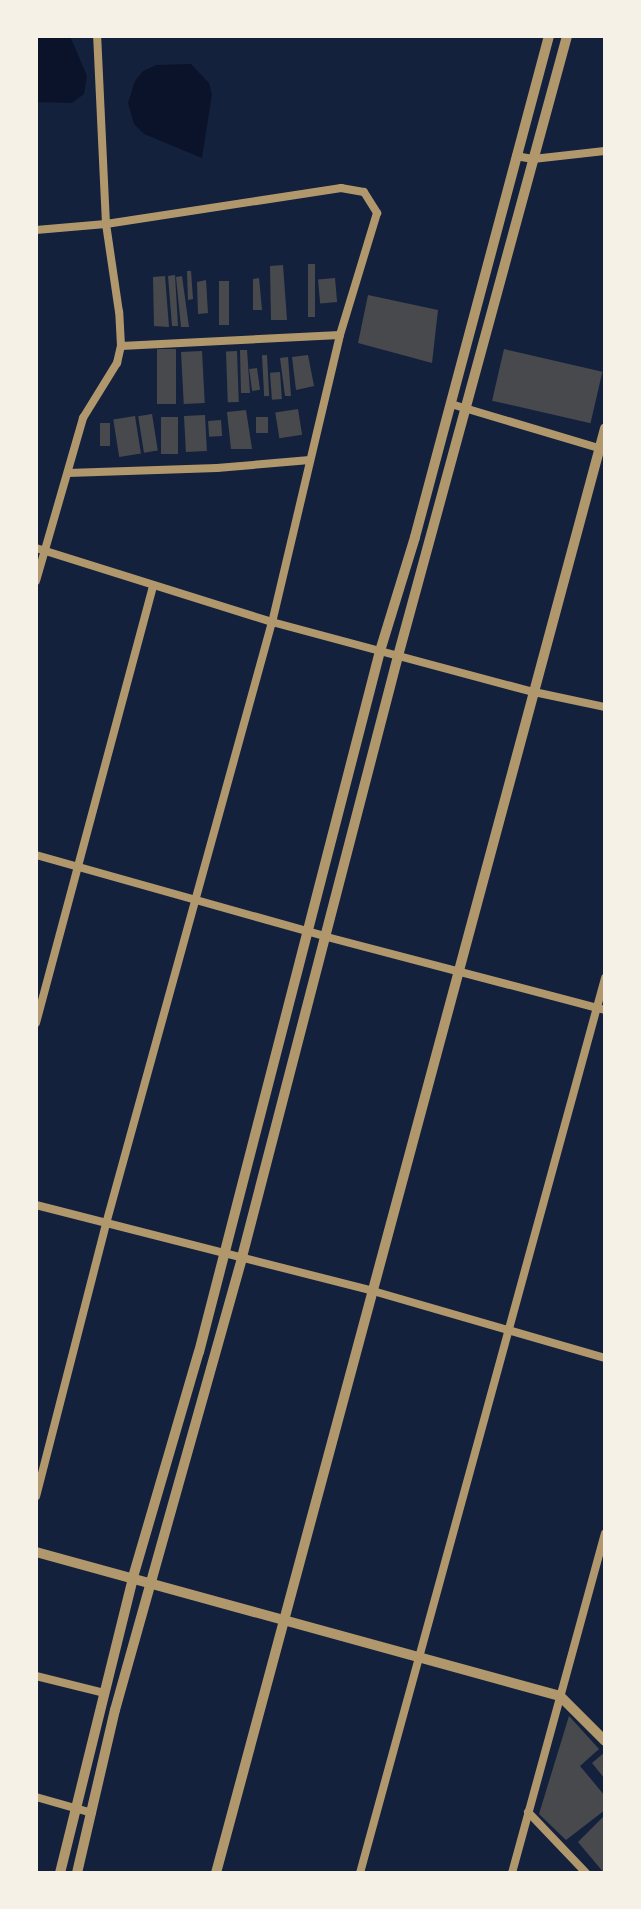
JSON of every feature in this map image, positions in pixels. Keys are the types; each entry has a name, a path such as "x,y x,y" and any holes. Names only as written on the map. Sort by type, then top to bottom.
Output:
{"street":[{"path":"36,581 41,550 83,418 117,363 121,346 106,224 105,140 97,36"},
{"path":"60,1873 73,1807 133,1577 169,1461 225,1254 305,931 549,36"},
{"path":"77,1873 115,1710 242,1257 285,1078 327,937 398,656 567,36"},
{"path":"516,156 533,159 605,151"},
{"path":"36,230 106,224 341,188 364,192 377,213 340,335 272,622 106,1224 36,1496"},
{"path":"121,346 340,335"},
{"path":"451,404 602,449"},
{"path":"216,1873 602,449 605,428"},
{"path":"68,473 217,468 310,460"},
{"path":"41,550 272,622 534,692 605,707"},
{"path":"36,1023 153,586"},
{"path":"36,855 327,937 459,969 601,1009"},
{"path":"360,1873 507,1329 601,1009 605,978"},
{"path":"36,1205 373,1291 605,1358"},
{"path":"512,1873 604,1541"},
{"path":"36,1552 560,1696 605,1741"},
{"path":"36,1676 104,1693"},
{"path":"36,1797 92,1813"},
{"path":"528,1812 586,1873"}],"water":[{"path":"36,36 70,36 87,76 84,94 72,103 36,102"},
{"path":"191,64 209,83 212,94 202,158 144,134 134,124 128,103 135,81 143,71 156,65"}],"building":[{"path":"308,264 315,264 315,317 308,317"},
{"path":"283,265 287,320 271,320 270,266"},
{"path":"187,271 191,271 193,299 188,300"},
{"path":"175,275 178,326 172,326 168,276"},
{"path":"165,276 169,327 154,326 153,277"},
{"path":"182,276 189,327 181,327 176,277"},
{"path":"259,278 262,310 253,310 253,279"},
{"path":"335,278 337,302 320,303 318,279"},
{"path":"206,280 208,313 198,314 197,282"},
{"path":"219,281 229,281 229,325 219,325"},
{"path":"368,295 438,310 432,363 358,343"},
{"path":"157,349 176,349 176,404 157,404"},
{"path":"504,349 602,372 590,423 492,401"},
{"path":"240,350 247,350 250,393 241,393"},
{"path":"202,351 205,403 184,404 181,352"},
{"path":"226,351 237,351 239,402 228,402"},
{"path":"262,355 267,355 269,396 264,396"},
{"path":"308,355 314,386 296,390 292,357"},
{"path":"288,357 291,396 285,396 280,358"},
{"path":"257,368 260,390 252,391 249,369"},
{"path":"280,372 282,399 272,400 270,373"},
{"path":"298,409 302,435 279,438 275,413"},
{"path":"246,410 252,449 231,449 227,412"},
{"path":"152,414 158,451 144,453 138,416"},
{"path":"205,415 207,451 186,452 184,416"},
{"path":"135,416 141,454 119,457 113,419"},
{"path":"161,417 178,417 178,454 161,454"},
{"path":"256,417 268,417 268,433 256,433"},
{"path":"221,420 222,436 209,437 208,421"},
{"path":"100,423 110,423 110,446 100,446"},
{"path":"569,1716 599,1749 580,1766 605,1796 605,1810 566,1840 539,1814"},
{"path":"605,1752 605,1779 592,1763"},
{"path":"605,1815 605,1873 604,1873 578,1842"}]}
